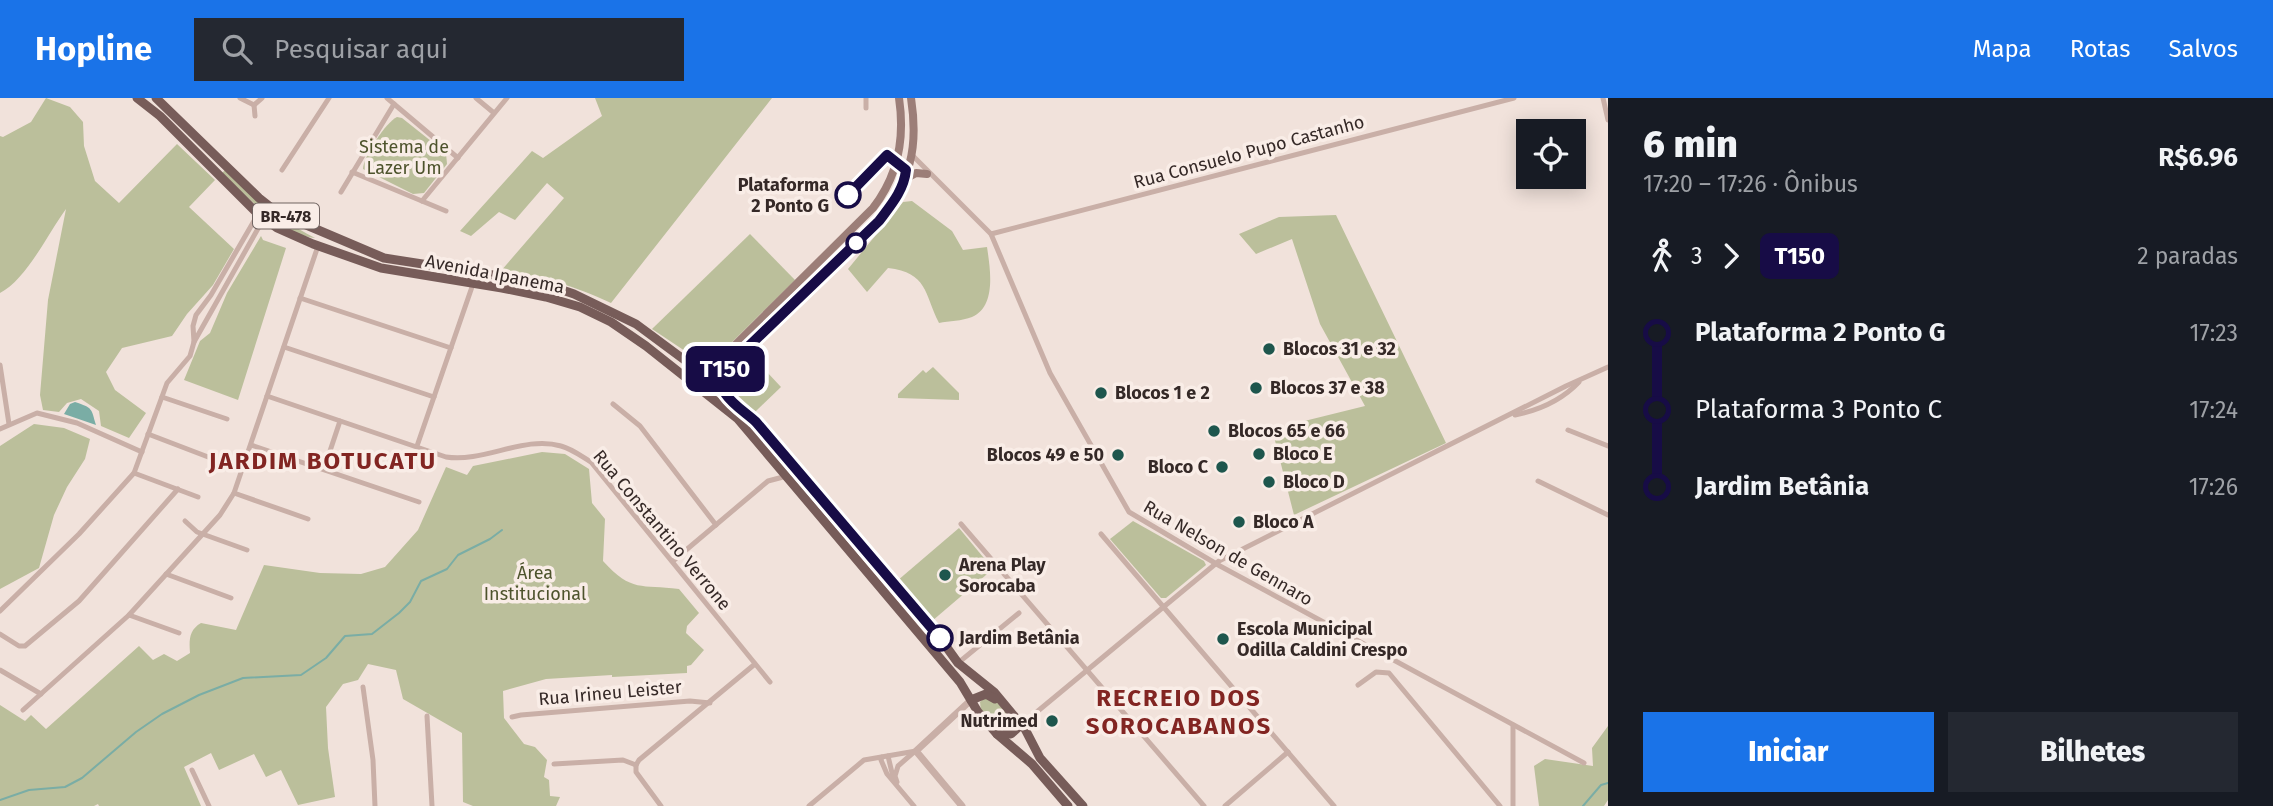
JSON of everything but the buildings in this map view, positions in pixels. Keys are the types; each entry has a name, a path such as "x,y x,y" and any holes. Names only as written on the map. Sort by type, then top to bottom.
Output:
{"main road":[{"name":"Avenida Ipanema","path":"137,98 160,116 261,216 278,228 318,246 381,268 546,297 580,307 611,322 634,338 738,419 960,682 978,712 997,734 1032,764 1068,806"},
{"name":"Avenida Ipanema","path":"156,98 278,213 373,255 413,264 539,282 574,294 636,324 694,367 756,422 940,638 958,663 994,692 1013,714 1040,758 1083,806"},
{"path":"899,98 902,138 906,157 912,160"},
{"path":"724,393 720,382 724,370 879,221 895,200 912,160 914,116 911,98"},
{"path":"712,398 710,381 724,356 884,194 896,165 902,138"},
{"path":"905,179 916,173 930,176"},
{"path":"318,246 329,243 373,255"},
{"path":"453,269 467,275 473,284"},
{"path":"694,367 704,367 724,356"},
{"path":"971,700 981,695 990,695 1013,714"},
{"path":"997,734 1011,734 1021,725"}],"street":[{"path":"240,98 254,105"},
{"path":"254,105 262,98"},
{"path":"282,170 329,98"},
{"path":"387,98 458,158"},
{"path":"476,98 494,113"},
{"path":"422,201 507,98"},
{"path":"866,98 866,108"},
{"name":"Rua Consuelo Pupo Castanho","path":"990,233 1514,98"},
{"path":"1603,98 1608,120"},
{"path":"341,192 394,104"},
{"path":"254,105 255,116"},
{"name":"Rua Nelson de Gennaro","path":"912,160 990,233 1049,373 1129,512 1216,563 1584,763"},
{"path":"352,172 446,211"},
{"path":"194,342 196,315 261,216"},
{"path":"0,611 79,534 134,472 167,383 190,356 194,342 261,216"},
{"path":"23,710 130,615 220,515 234,493 318,246"},
{"path":"417,446 473,284"},
{"path":"300,298 451,348"},
{"path":"284,347 434,397"},
{"path":"0,365 9,424"},
{"path":"1021,725 1216,563 1504,418 1527,409 1560,388 1608,367"},
{"path":"1527,409 1537,411 1567,395 1581,380"},
{"path":"1560,388 1566,388 1567,395"},
{"name":"Rua Constantino Verrone","path":"267,396 446,457 459,459 529,445 562,446 591,462 770,682"},
{"path":"162,397 228,419"},
{"path":"613,404 640,426 716,525"},
{"path":"0,429 29,414 43,414 77,423 142,452"},
{"path":"324,469 340,421"},
{"path":"1568,430 1608,446"},
{"path":"148,435 216,460"},
{"path":"251,445 419,502"},
{"path":"673,561 768,481 775,464"},
{"path":"134,472 198,497"},
{"path":"768,481 787,477"},
{"path":"1538,481 1608,515"},
{"path":"0,634 19,646 25,646 79,601 178,489"},
{"path":"234,493 308,519"},
{"path":"185,521 202,535 247,550"},
{"path":"961,524 1204,806"},
{"path":"1101,534 1334,806"},
{"path":"166,574 231,598"},
{"path":"958,663 1019,613"},
{"path":"130,615 179,633"},
{"path":"661,806 636,772 639,760 755,664"},
{"path":"0,670 41,694"},
{"path":"1358,685 1377,672 1389,673 1500,806"},
{"path":"363,687 373,760 374,806"},
{"path":"900,789 895,771 898,766 971,700"},
{"name":"Rua Irineu Leister","path":"512,717 691,701 710,703"},
{"path":"426,716 432,806"},
{"path":"1513,725 1513,806"},
{"path":"809,806 864,760 916,751"},
{"path":"916,751 962,806"},
{"path":"1224,806 1288,752"},
{"path":"886,757 881,760 887,774"},
{"path":"886,757 892,776 900,789"},
{"path":"554,764 623,760 636,765"},
{"path":"864,760 877,763 915,806"},
{"path":"192,770 209,806"},
{"path":"650,806 655,798"}],"green space":[{"path":"46,98 70,107 83,122 84,146 95,181 119,203 177,144 215,180 189,207 234,249 213,285 172,336 122,348 106,372 115,390 146,413 129,438 101,426 99,411 81,399 67,403 59,412 43,410 40,395 48,300 66,209 28,267 10,287 0,293 0,136 3,137 31,122"},
{"path":"595,98 772,98 611,303 557,282 500,272 564,198 547,183 515,220 499,212 471,236 460,231 532,151 543,158 602,116"},
{"name":"Sistema de Lazer Um","path":"397,117 402,118 446,153 447,164 424,193 413,194 363,169 376,140"},
{"path":"225,170 267,208 315,238 291,230 265,213 222,173"},
{"path":"912,201 952,231 963,250 987,247 989,296 980,312 972,317 939,323 923,286 911,274 888,268 867,292 848,269 903,202"},
{"path":"1336,215 1446,443 1294,515 1272,429 1365,406 1320,324 1292,239 1256,254 1239,234 1279,217"},
{"path":"750,234 795,280 720,354 706,360 697,359 652,329"},
{"path":"261,236 263,240 286,248 238,400 184,380 200,341 210,333 227,293"},
{"path":"752,356 781,387 755,412 727,385 727,381"},
{"path":"933,367 959,393 959,400 898,398 898,394 923,370 926,373"},
{"path":"34,424 64,428 90,439 85,459 67,487 54,515 39,568 0,589 0,446"},
{"name":"Área Institucional","path":"542,452 565,454 589,469 592,503 605,519 603,561 630,583 679,589 699,613 687,626 686,633 704,650 687,666 687,673 546,679 503,691 504,718 524,744 535,747 547,760 544,777 549,780 550,796 560,797 556,806 473,806 463,802 462,733 403,699 396,670 368,664 358,680 343,684 326,707 335,797 298,805 281,770 266,777 254,754 219,770 211,753 184,767 201,806 0,806 0,705 25,721 31,715 46,729 139,646 153,660 164,654 177,661 190,653 191,636 201,623 236,630 264,565 320,573 361,574 385,567 418,530 446,467 467,475 473,466"},
{"path":"1133,521 1204,561 1206,565 1166,598 1161,598 1110,539"},
{"name":"Arena Play Sorocaba","path":"959,528 993,569 932,621 897,581"},
{"path":"984,698 995,700 1012,718 1010,729 998,730 981,711 980,702"},
{"path":"1608,726 1608,800 1604,806 1539,806 1534,766 1545,759 1593,766 1592,748"}],"water":[{"path":"75,402 90,409 96,425 64,414 70,404"}],"waterway":[{"path":"0,800 29,790 65,787 82,778 136,732 162,714 199,695 243,678 301,675 326,658 345,636 372,634 410,602 421,581 447,569 458,555 502,530"},
{"path":"1583,806 1601,785 1608,783"}],"bus line":[{"name":"T150","path":"848,195 887,155 906,170 905,179 895,200 879,221 724,370 720,382 724,393 756,422 940,638"}],"place":[{"name":"Plataforma 2 Ponto G","path":"848,195"},
{"name":"Blocos 31 e 32","path":"1269,349"},
{"name":"Blocos 37 e 38","path":"1256,388"},
{"name":"Blocos 1 e 2","path":"1101,393"},
{"name":"Blocos 65 e 66","path":"1214,431"},
{"name":"Bloco E","path":"1259,454"},
{"name":"Blocos 49 e 50","path":"1118,455"},
{"name":"Bloco C","path":"1222,467"},
{"name":"Bloco D","path":"1269,482"},
{"name":"Bloco A","path":"1239,522"},
{"name":"Arena Play Sorocaba","path":"945,575"},
{"name":"Jardim Betânia","path":"940,638"},
{"name":"Escola Municipal Odilla Caldini Crespo","path":"1223,639"},
{"name":"Nutrimed","path":"1052,721"}],"district":[{"name":"JARDIM BOTUCATU","path":"323,461"},
{"name":"RECREIO DOS SOROCABANOS","path":"1179,712"}]}
